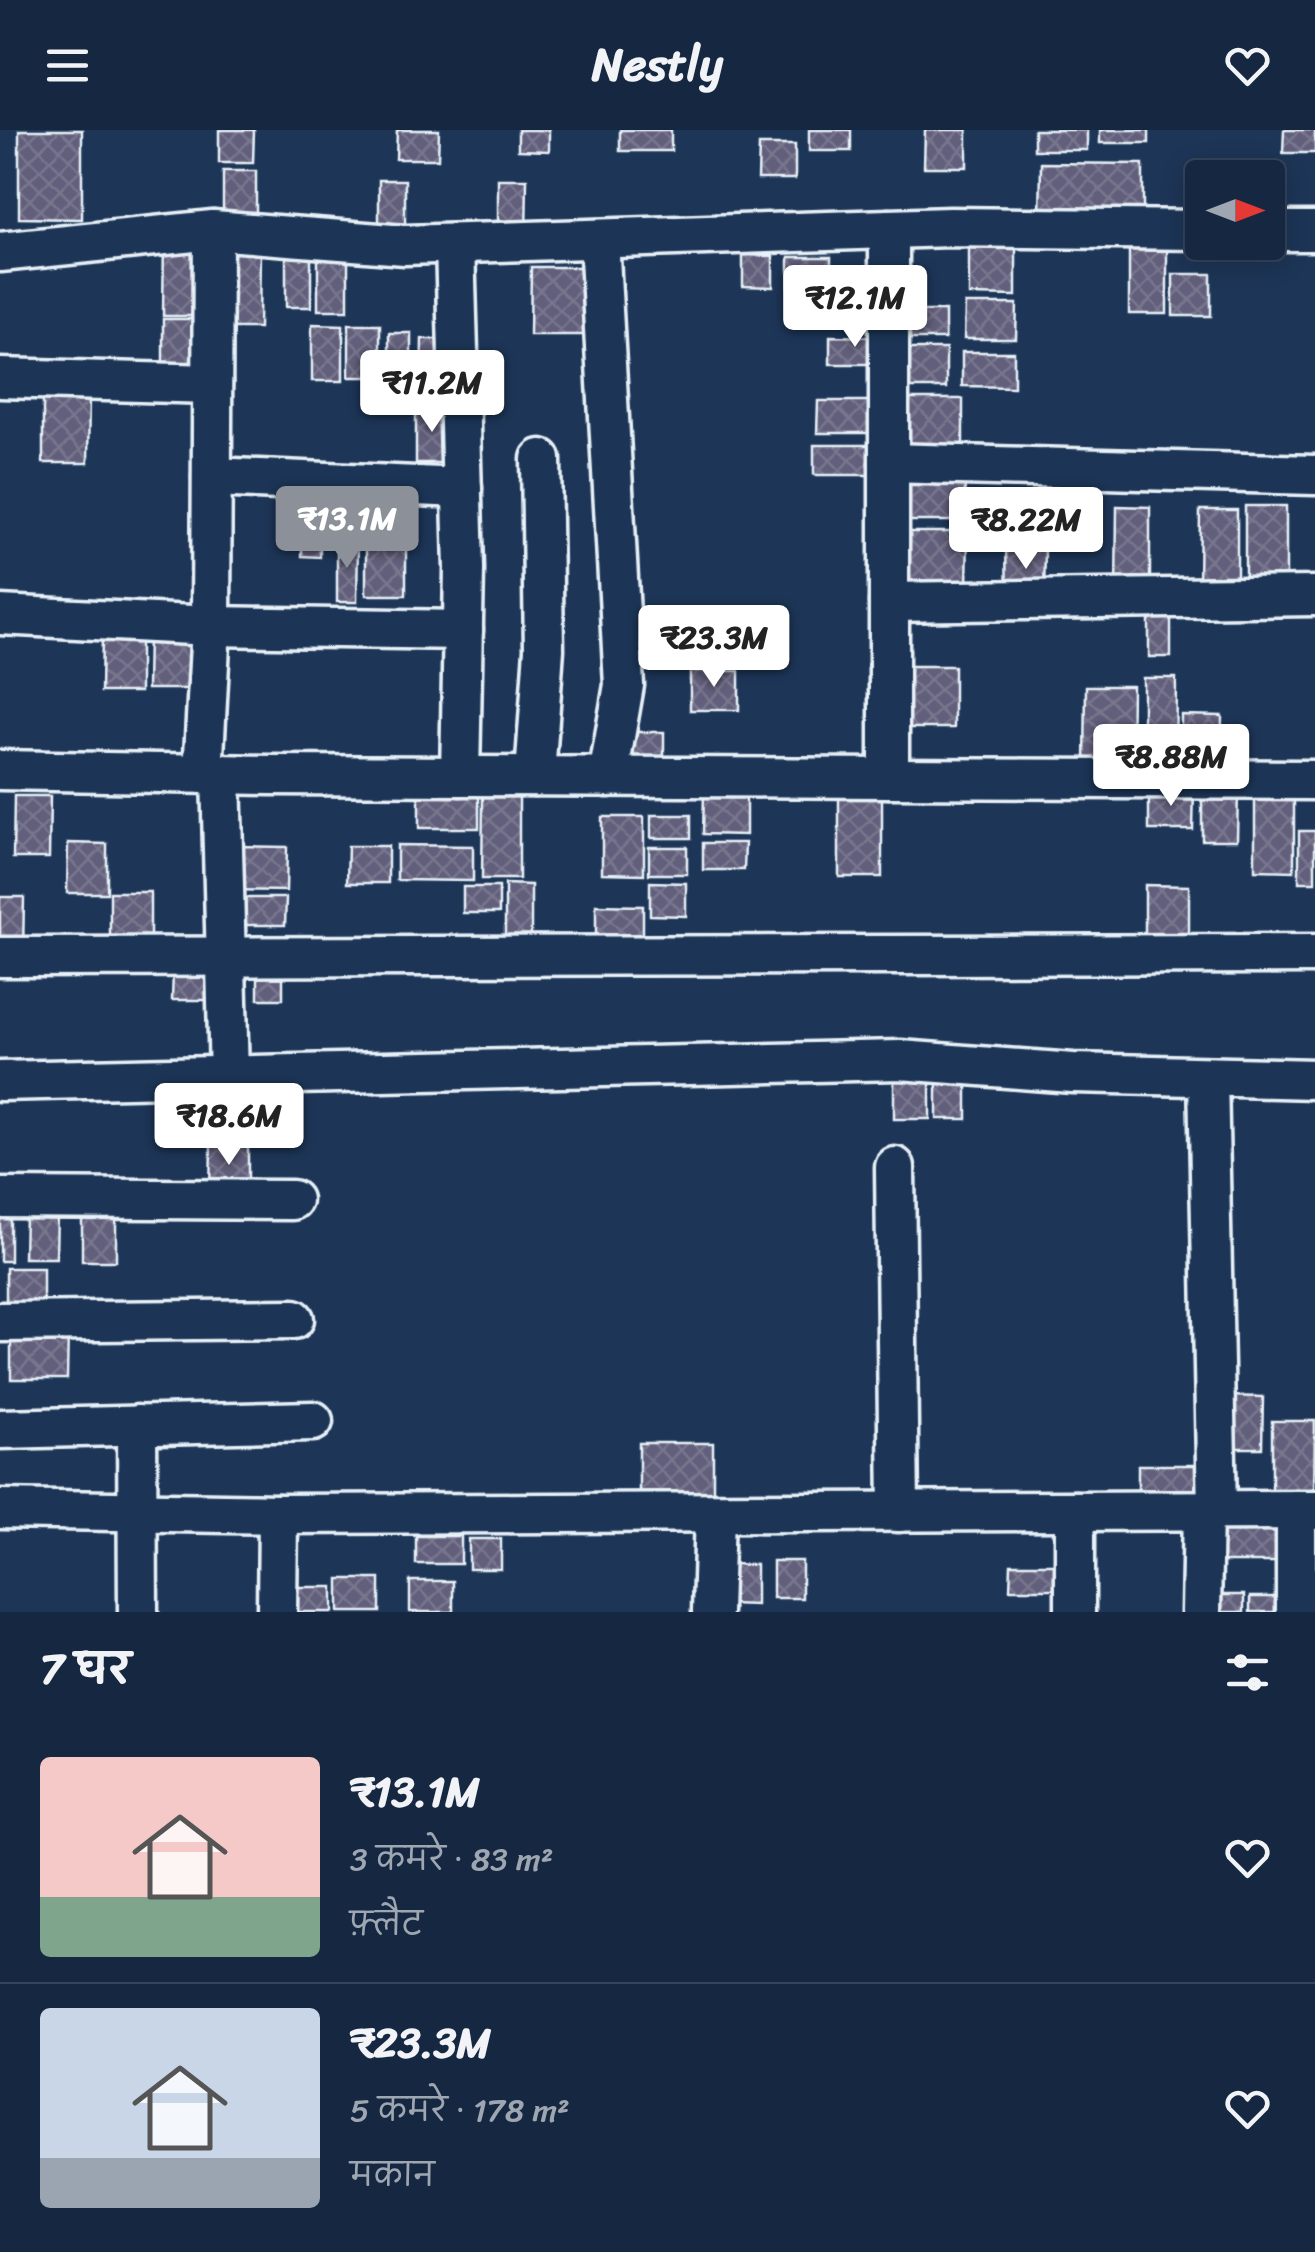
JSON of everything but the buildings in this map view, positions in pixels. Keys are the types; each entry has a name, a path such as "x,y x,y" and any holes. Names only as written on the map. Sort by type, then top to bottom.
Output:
{"street":[{"path":"0,252 213,230 405,245 889,229 1185,230"},
{"path":"889,229 889,778"},
{"path":"213,230 212,774 226,956 229,1076"},
{"path":"1285,230 1315,231"},
{"path":"599,239 624,684 608,777"},
{"path":"455,244 462,488 460,776"},
{"path":"0,378 212,384"},
{"path":"535,776 544,648 541,459"},
{"path":"889,463 1315,475"},
{"path":"212,477 462,488"},
{"path":"889,602 1315,596"},
{"path":"0,616 210,626 463,630"},
{"path":"0,770 1315,780"},
{"path":"0,957 1315,954"},
{"path":"0,1080 900,1060 1073,1074 1315,1079"},
{"path":"1201,1612 1210,1510 1208,1076"},
{"path":"895,1167 899,1512"},
{"path":"0,1198 292,1200"},
{"path":"0,1322 294,1319"},
{"path":"0,1429 313,1421"},
{"path":"137,1426 138,1612"},
{"path":"0,1509 278,1514 1306,1510 1296,1612"},
{"path":"1075,1511 1075,1612"},
{"path":"712,1612 715,1513"},
{"path":"278,1514 278,1612"}]}
